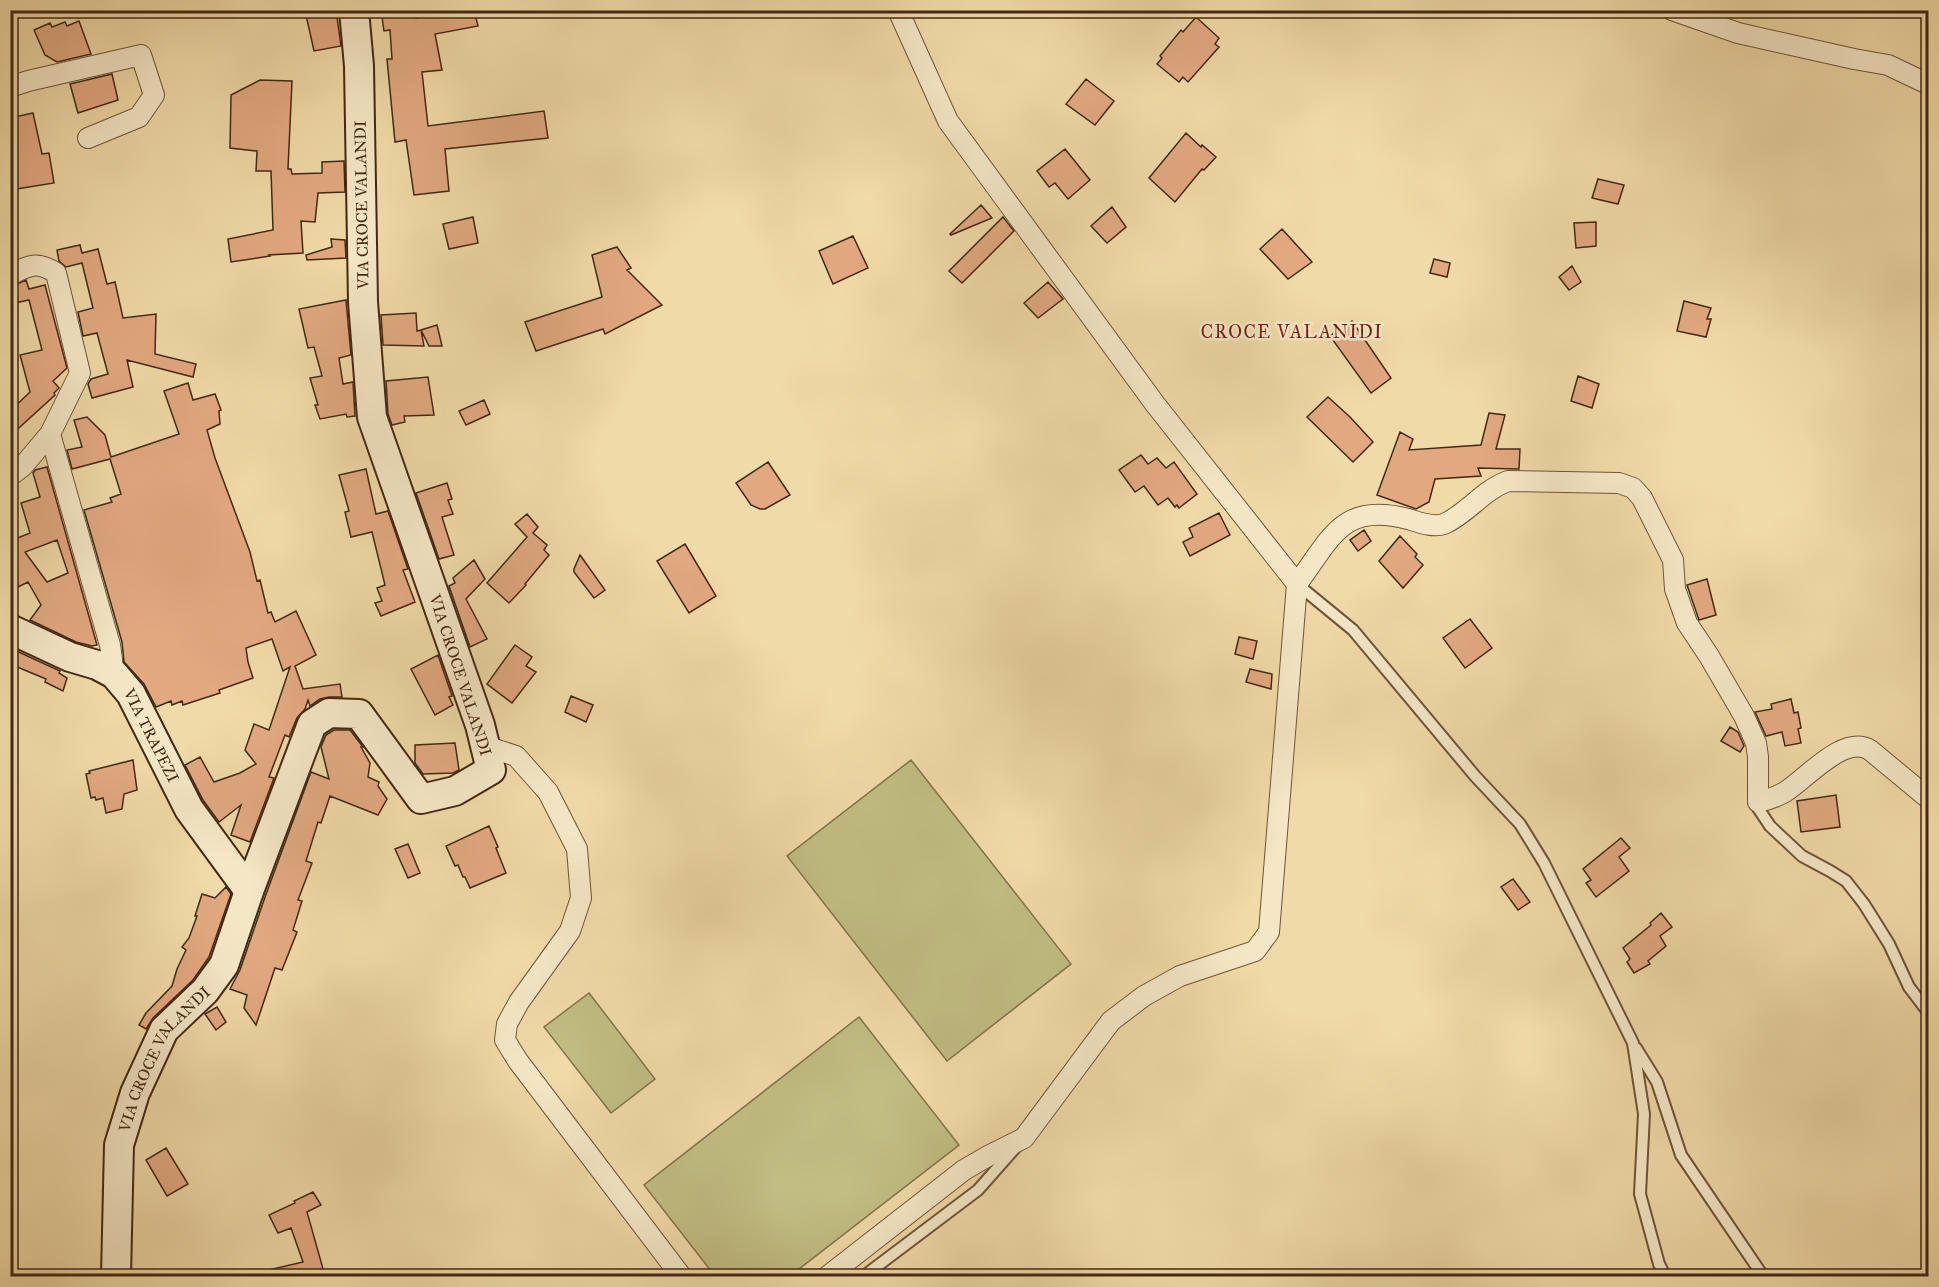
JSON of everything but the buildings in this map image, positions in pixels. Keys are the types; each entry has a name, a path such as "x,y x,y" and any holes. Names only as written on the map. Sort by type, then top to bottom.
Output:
{"street":[{"name":"VIA CROCE VALANDI","path":"116,1276 119,1145 135,1093 164,1030 205,991 224,965 249,891 312,724 329,713 359,714 421,799 455,791 491,770 480,725 372,417 363,302 359,66 354,10"},
{"path":"898,10 948,121 1155,404 1297,584"},
{"path":"1672,10 1738,33 1888,65 1929,84"},
{"path":"10,87 141,55 154,95 139,117 88,138"},
{"path":"10,275 30,265 45,266 56,273 80,373 50,434 23,466 10,476"},
{"path":"50,434 110,645 114,674"},
{"path":"828,1276 964,1170 1024,1138 1111,1021 1144,996 1180,976 1255,951 1269,932 1297,584 1336,532 1359,516 1378,514 1429,525 1442,525 1471,506 1495,486 1508,481 1619,483 1633,488 1642,498 1673,560 1675,589 1687,623 1744,716 1756,743 1758,802 1772,799 1786,791 1833,755 1857,745 1870,750 1929,798"},
{"name":"VIA TRAPEZI","path":"10,629 70,657 97,665 114,674 130,694 189,809 249,891"},
{"path":"485,746 516,756 548,792 577,849 581,897 570,931 519,1002 507,1024 505,1040 518,1061 681,1276"}],"lane":[{"path":"1297,584 1353,630 1475,776 1520,824 1544,863 1633,1043 1657,1082 1681,1155 1763,1276"},
{"path":"1758,802 1758,808 1770,826 1802,856 1846,881 1864,904 1889,944 1909,987 1929,1012"},
{"path":"1633,1043 1644,1114 1640,1194 1659,1264 1665,1276"},
{"path":"864,1276 978,1190 1024,1138"}],"shaded area":[{"path":"911,760 1071,964 947,1061 787,856"},
{"path":"589,993 655,1079 611,1113 544,1027"},
{"path":"859,1017 959,1145 790,1276 715,1276 644,1185"}],"district":[{"name":"CROCE VALANIDI","path":"1292,332"}]}
